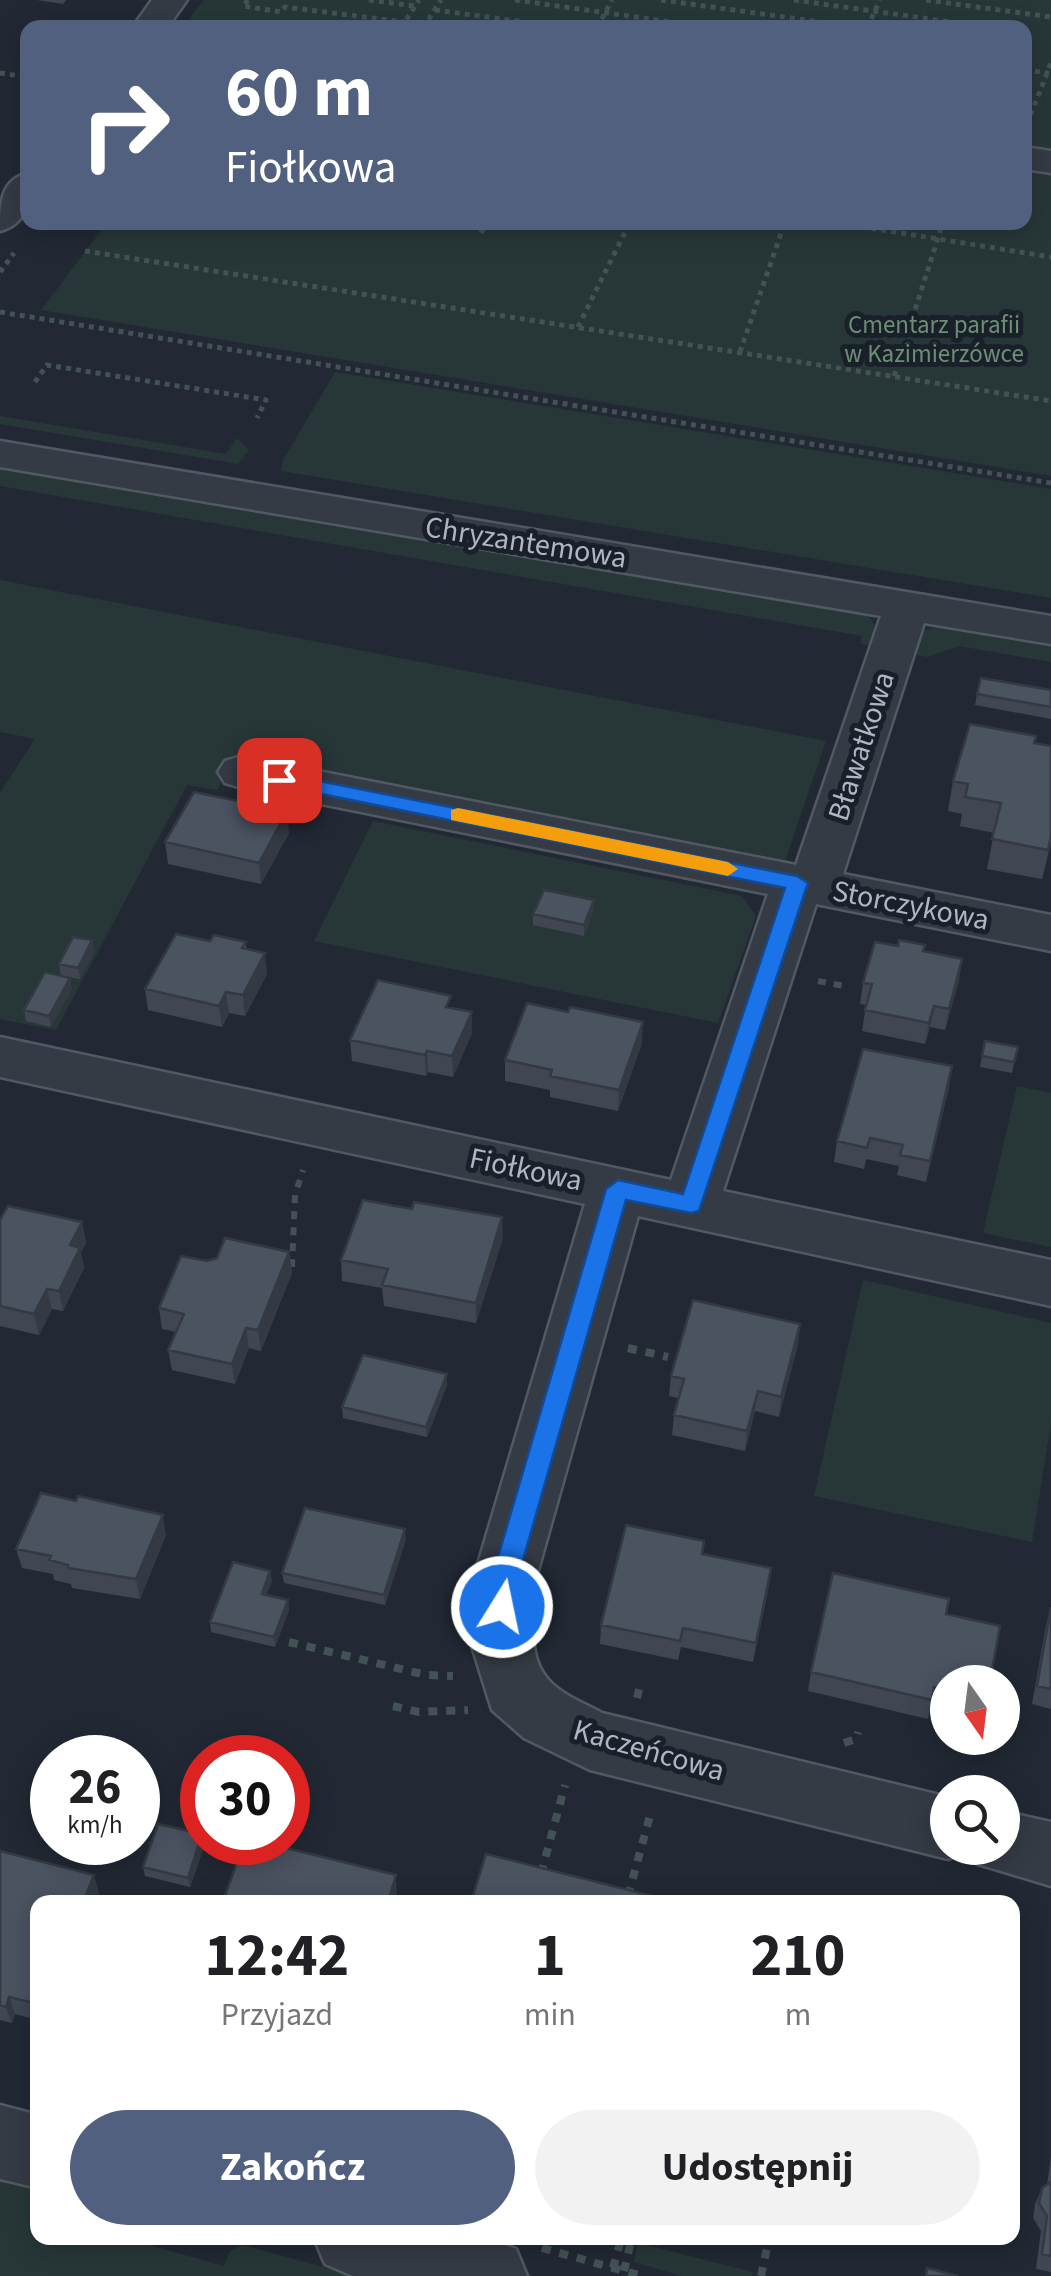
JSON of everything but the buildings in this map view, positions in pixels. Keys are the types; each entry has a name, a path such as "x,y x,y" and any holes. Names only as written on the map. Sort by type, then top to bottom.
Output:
{"street":[{"path":"0,219 20,194"},
{"name":"Chryzantemowa","path":"0,454 1051,630"},
{"name":"Bławatkowa","path":"691,1204 907,605"},
{"name":"Storczykowa","path":"242,772 1051,933"},
{"name":"Fiołkowa","path":"0,1057 1051,1284"},
{"path":"512,1684 503,1643 506,1574 618,1189"},
{"name":"Kaczeńcowa","path":"512,1684 547,1717 580,1735 930,1824"},
{"path":"1020,1846 1051,1854"},
{"path":"0,2142 30,2150"},
{"path":"401,2245 508,2260"}],"path":[{"path":"248,0 243,6 281,12 285,7 370,20"},
{"path":"369,0 415,6"},
{"path":"405,20 419,0"},
{"path":"430,20 441,0"},
{"path":"515,0 650,20"},
{"path":"601,20 612,0"},
{"path":"661,0 807,20"},
{"path":"794,0 938,20"},
{"path":"870,20 880,0"},
{"path":"926,0 1051,17"},
{"path":"258,20 265,10"},
{"path":"435,10 510,20"},
{"path":"1032,114 1051,63"},
{"path":"578,328 626,230"},
{"path":"740,352 781,230"},
{"path":"882,230 1051,256"},
{"path":"894,376 941,230"},
{"path":"85,251 1051,401"},
{"path":"0,312 1051,483"},
{"path":"36,382 47,365 266,400 256,418"},
{"path":"292,1267 295,1195 323,1125"},
{"path":"289,1642 426,1675 512,1684"},
{"path":"393,1706 420,1712 469,1710 512,1684"},
{"path":"541,1874 580,1735"},
{"path":"628,1895 665,1758"},
{"path":"619,2269 625,2245"},
{"path":"762,2276 768,2245"},
{"path":"508,2260 619,2269 642,2276"}],"green space":[{"name":"Cmentarz parafii w Kazimierzówce","path":"204,0 1051,0 1051,476 41,310 102,230 1032,230 1032,20 189,19"},
{"path":"335,372 1051,489 1051,598 281,471 283,460"},
{"path":"0,416 226,454 237,438 249,450 238,464 0,424"},
{"path":"0,467 862,612 876,627 875,647 860,644 862,636 0,486"},
{"path":"0,580 826,741 784,864 235,757 217,790 187,785 56,1030 0,1019 0,793 35,739 0,732"},
{"path":"944,625 1051,643 1051,662 959,646 927,657 907,653 918,632"},
{"path":"373,821 742,896 756,916 718,1023 314,941"},
{"path":"1017,1086 1051,1093 1051,1247 983,1233"},
{"path":"863,1280 1051,1323 1051,1423 1032,1542 814,1496"},
{"path":"0,2176 30,2185 30,2245 149,2245 224,2266 230,2251 242,2245 357,2276 0,2276"},
{"path":"638,2245 646,2245 753,2272 752,2276 682,2276 634,2262"}],"slow traffic":[{"path":"458,815 728,869"}],"route":[{"path":"279,780 797,883 691,1204 618,1189 506,1574 502,1607"}]}
